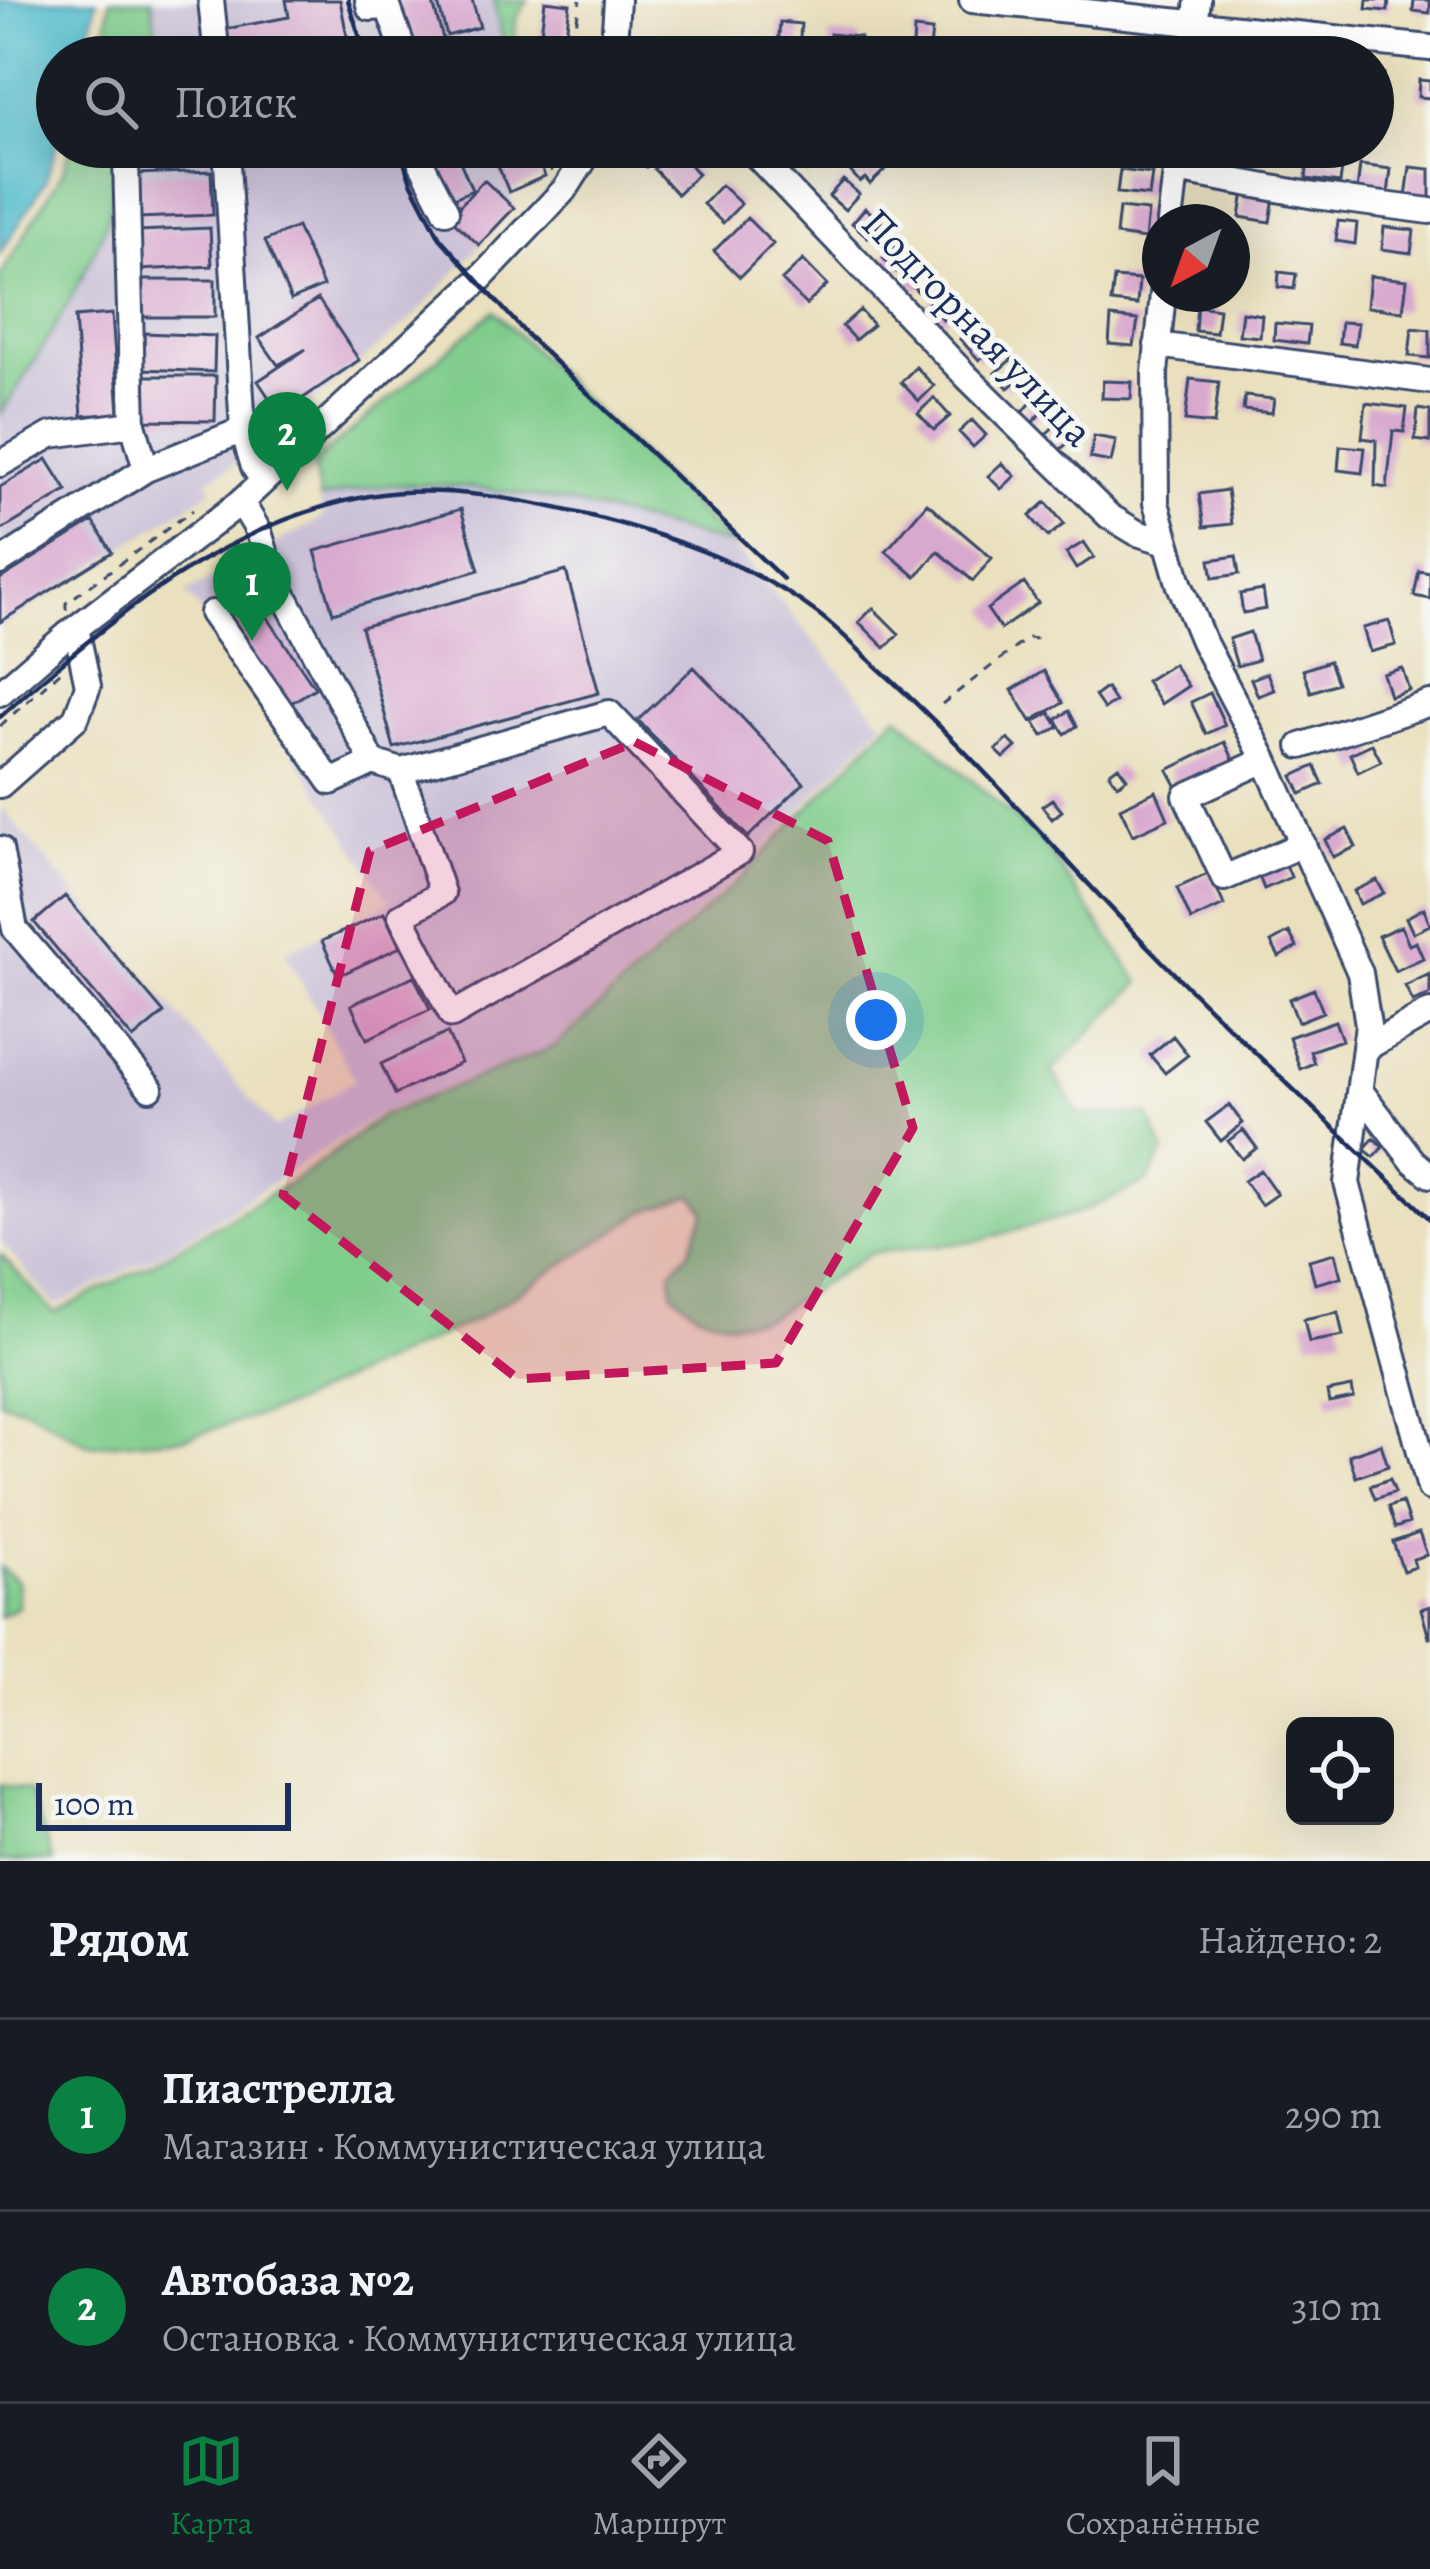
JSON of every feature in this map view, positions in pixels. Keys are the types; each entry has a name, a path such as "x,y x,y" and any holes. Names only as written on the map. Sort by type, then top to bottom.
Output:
{"street":[{"path":"211,0 215,36"},
{"path":"368,0 370,8 388,7 398,36"},
{"path":"616,11 637,0"},
{"path":"972,0 1197,11 1359,36"},
{"path":"1394,41 1430,47"},
{"path":"126,168 133,424 146,469"},
{"path":"233,168 243,430 263,480"},
{"path":"424,168 446,211"},
{"path":"0,694 76,628 241,502 479,280 566,188 579,168"},
{"name":"Подгорная улица","path":"768,168 1109,516 1137,533 1166,542"},
{"path":"1173,204 1177,168"},
{"path":"1214,168 1315,196 1430,211"},
{"path":"1160,312 1155,480 1166,542 1203,640 1265,760 1360,973 1368,1024 1347,1183 1430,1489"},
{"path":"1157,345 1430,381"},
{"path":"0,464 51,435 133,424"},
{"path":"0,562 146,469 243,430"},
{"path":"241,502 259,532 271,571 373,762"},
{"path":"212,613 331,782 373,762 401,771 609,713 740,852 452,1015 400,916 442,893 401,771"},
{"path":"0,785 76,718 88,686 76,628"},
{"path":"1301,746 1430,703"},
{"path":"1265,760 1186,796 1224,878 1303,844"},
{"path":"0,849 15,929 150,1088"},
{"path":"1366,1048 1430,1012"},
{"path":"1361,1092 1413,1161 1430,1174"}],"path":[{"path":"574,36 580,0"},
{"path":"942,704 1028,638 1045,640"},
{"path":"0,726 66,667"}],"highlighted area":[{"path":"635,742 828,841 913,1128 776,1363 518,1379 283,1195 370,851"}],"shaded area":[{"path":"152,0 493,0 502,36 156,36"},
{"path":"116,168 544,168 545,176 510,191 514,208 417,314 251,455 207,480 212,490 0,628 0,415 63,317 107,222"},
{"path":"494,311 732,545 883,722 738,875 553,1045 382,1112 166,1251 55,1306 0,1241 0,806 275,1128 355,1080 285,952 390,902 186,593 323,518 313,463"}],"green space":[{"path":"110,0 152,0 156,36 106,36"},
{"path":"493,0 528,0 516,19 515,36 502,36"},
{"path":"64,168 116,168 107,218 70,301 0,415 0,276"},
{"path":"494,311 732,545 564,502 478,488 393,485 320,499 313,463"},
{"path":"897,715 1042,842 1140,983 1052,1071 1079,1114 1149,1115 1164,1151 1148,1181 1083,1211 978,1241 871,1253 768,1318 730,1323 697,1313 673,1293 671,1272 689,1251 705,1211 693,1195 644,1212 477,1319 284,1408 183,1438 89,1445 25,1408 0,1401 0,1254 54,1313 149,1265 306,1173 383,1115 554,1047 742,877"},
{"path":"0,1567 18,1582 18,1607 0,1617"},
{"path":"0,1784 29,1791 53,1861 0,1861"}],"water":[{"path":"0,0 97,0 89,36 36,36 36,168 49,168 0,254"}],"building":[{"path":"286,0 340,0 347,36 221,36 220,30 289,17"},
{"path":"432,0 442,36 408,36 398,1"},
{"path":"437,0 472,0 480,27 447,36"},
{"path":"1367,0 1389,0 1388,11 1366,9"},
{"path":"1414,0 1430,0 1430,13 1413,11"},
{"path":"545,1 570,4 566,36 541,36"},
{"path":"780,22 801,24 800,36 779,36"},
{"path":"914,29 932,31 931,36 914,36"},
{"path":"1419,80 1430,81 1430,98 1418,97"},
{"path":"1410,167 1430,169 1430,200 1406,197"},
{"path":"430,168 463,168 472,190 445,202"},
{"path":"499,168 542,168 545,176 509,192"},
{"path":"693,168 698,174 677,194 654,169"},
{"path":"887,168 870,184 865,178 860,182 850,171"},
{"path":"1307,168 1342,168 1340,183 1306,179"},
{"path":"1360,168 1391,169 1388,194 1357,191"},
{"path":"1120,170 1152,174 1149,196 1117,193"},
{"path":"211,171 213,215 138,218 136,174"},
{"path":"484,180 514,208 479,245 449,217"},
{"path":"843,180 859,194 845,210 829,196"},
{"path":"721,185 741,204 723,223 703,204"},
{"path":"1244,192 1274,197 1270,222 1250,219 1250,204 1242,204"},
{"path":"865,208 881,221 868,237 852,223"},
{"path":"1119,208 1142,210 1142,239 1116,235"},
{"path":"747,218 773,244 740,277 714,251"},
{"path":"1338,221 1357,223 1355,244 1336,241"},
{"path":"297,227 323,286 291,300 265,241"},
{"path":"1384,227 1414,230 1411,253 1382,249"},
{"path":"210,228 212,266 139,270 137,231"},
{"path":"898,243 912,257 897,272 883,258"},
{"path":"803,260 827,285 806,305 782,280"},
{"path":"918,268 929,281 917,291 906,278"},
{"path":"1279,272 1296,274 1294,289 1278,287"},
{"path":"1370,276 1407,280 1403,311 1367,307"},
{"path":"1114,278 1139,280 1137,305 1111,302"},
{"path":"139,280 215,280 215,317 139,317"},
{"path":"941,293 956,309 943,320 928,304"},
{"path":"318,299 359,360 280,414 258,381 306,349 278,365 259,338"},
{"path":"860,310 873,325 855,340 842,326"},
{"path":"1197,312 1219,312 1216,333 1195,331"},
{"path":"1242,312 1262,315 1260,337 1239,335"},
{"path":"112,314 119,413 82,416 75,317"},
{"path":"1111,317 1138,320 1134,346 1109,344"},
{"path":"1341,322 1358,323 1355,345 1339,343"},
{"path":"1275,323 1309,326 1307,344 1274,340"},
{"path":"977,324 996,345 979,360 960,339"},
{"path":"1412,328 1430,330 1430,358 1409,356"},
{"path":"144,333 215,336 214,372 142,369"},
{"path":"1013,358 1026,374 1008,388 995,373"},
{"path":"916,367 934,386 919,401 901,382"},
{"path":"145,376 216,376 215,421 144,420"},
{"path":"1190,379 1219,382 1214,424 1185,421"},
{"path":"1103,381 1132,382 1131,399 1102,398"},
{"path":"1038,395 1049,405 1031,424 1021,414"},
{"path":"1245,396 1274,399 1272,413 1243,410"},
{"path":"934,398 950,416 934,430 918,413"},
{"path":"1366,403 1407,408 1404,432 1393,431 1387,488 1375,486 1376,440 1362,438"},
{"path":"1418,409 1430,411 1430,442 1415,440"},
{"path":"1062,419 1076,435 1060,450 1046,434"},
{"path":"972,420 986,435 973,447 959,432"},
{"path":"1094,436 1116,440 1111,462 1090,458"},
{"path":"1340,446 1365,448 1362,473 1338,470"},
{"path":"47,459 67,491 0,531 0,487"},
{"path":"1002,463 1015,476 1001,489 988,476"},
{"path":"1227,490 1232,524 1204,527 1199,494"},
{"path":"1046,502 1064,524 1048,537 1030,516"},
{"path":"927,503 992,558 973,581 938,551 916,577 886,551"},
{"path":"461,509 479,570 333,613 315,551"},
{"path":"93,521 112,552 0,622 0,579"},
{"path":"1084,542 1094,557 1076,569 1066,553"},
{"path":"1236,556 1239,574 1213,578 1210,560"},
{"path":"566,571 599,693 394,748 361,627"},
{"path":"1419,571 1430,573 1430,599 1414,596"},
{"path":"1024,583 1038,603 1001,629 987,609"},
{"path":"1263,590 1266,609 1243,613 1240,594"},
{"path":"251,593 315,688 288,705 225,610"},
{"path":"873,608 899,634 885,648 859,622"},
{"path":"1389,621 1396,645 1370,652 1363,628"},
{"path":"1250,632 1258,660 1237,666 1229,639"},
{"path":"1329,661 1337,683 1311,692 1303,670"},
{"path":"1173,664 1188,686 1161,704 1146,681"},
{"path":"694,667 804,783 748,837 638,720"},
{"path":"1402,668 1409,690 1390,696 1383,674"},
{"path":"1044,671 1063,703 1031,721 1012,690"},
{"path":"1267,673 1274,690 1258,696 1251,679"},
{"path":"1106,688 1115,702 1104,709 1095,696"},
{"path":"1210,693 1225,725 1206,734 1191,702"},
{"path":"1069,711 1077,726 1065,734 1056,719"},
{"path":"1050,713 1059,727 1043,736 1034,722"},
{"path":"1008,739 1016,747 1004,758 996,750"},
{"path":"1225,742 1235,763 1179,791 1168,770"},
{"path":"1372,744 1381,761 1358,772 1350,754"},
{"path":"1118,766 1127,778 1118,785 1109,773"},
{"path":"1315,766 1323,784 1301,794 1293,776"},
{"path":"1156,791 1168,819 1133,835 1120,808"},
{"path":"1052,799 1062,811 1052,819 1042,806"},
{"path":"1347,829 1356,847 1333,857 1325,840"},
{"path":"1284,860 1291,877 1264,889 1257,871"},
{"path":"1210,873 1224,905 1191,920 1177,888"},
{"path":"1377,880 1384,893 1360,904 1354,891"},
{"path":"65,896 164,1013 133,1039 34,922"},
{"path":"1424,908 1430,925 1413,933 1406,918"},
{"path":"384,913 400,947 338,976 322,941"},
{"path":"1401,926 1409,945 1416,942 1423,958 1395,971 1378,936"},
{"path":"1289,932 1297,947 1279,957 1271,942"},
{"path":"1430,974 1430,994 1413,1002 1405,986"},
{"path":"414,976 430,1009 367,1039 351,1005"},
{"path":"1314,989 1323,1012 1298,1022 1289,999"},
{"path":"1335,1021 1342,1040 1310,1051 1314,1063 1300,1069 1289,1037"},
{"path":"447,1033 461,1063 395,1094 381,1064"},
{"path":"1173,1036 1188,1055 1165,1073 1150,1055"},
{"path":"1229,1105 1243,1123 1221,1141 1206,1122"},
{"path":"1243,1130 1257,1148 1242,1159 1228,1141"},
{"path":"1374,1138 1383,1147 1374,1157 1364,1149"},
{"path":"1260,1170 1277,1194 1261,1205 1244,1181"},
{"path":"1335,1253 1341,1277 1315,1284 1309,1260"},
{"path":"1338,1312 1343,1336 1309,1342 1304,1319"},
{"path":"1352,1387 1354,1398 1329,1403 1327,1392"},
{"path":"1381,1444 1388,1466 1356,1477 1349,1455"},
{"path":"1390,1479 1395,1492 1375,1499 1370,1486"},
{"path":"1402,1502 1409,1523 1395,1528 1388,1507"},
{"path":"1419,1533 1427,1555 1413,1559 1415,1567 1403,1571 1393,1542"},
{"path":"1430,1606 1430,1638 1429,1638 1421,1609"}],"railway":[{"path":"348,0 359,36"},
{"path":"406,168 440,238 528,336 783,579"},
{"path":"0,717 82,646 170,581 216,552 316,509 369,496 457,493 575,512 687,545 768,581 841,633 949,735 1183,983 1430,1219"}],"place":[{"name":"Автобаза №2","path":"287,491"},
{"name":"Пиастрелла","path":"252,641"}]}
